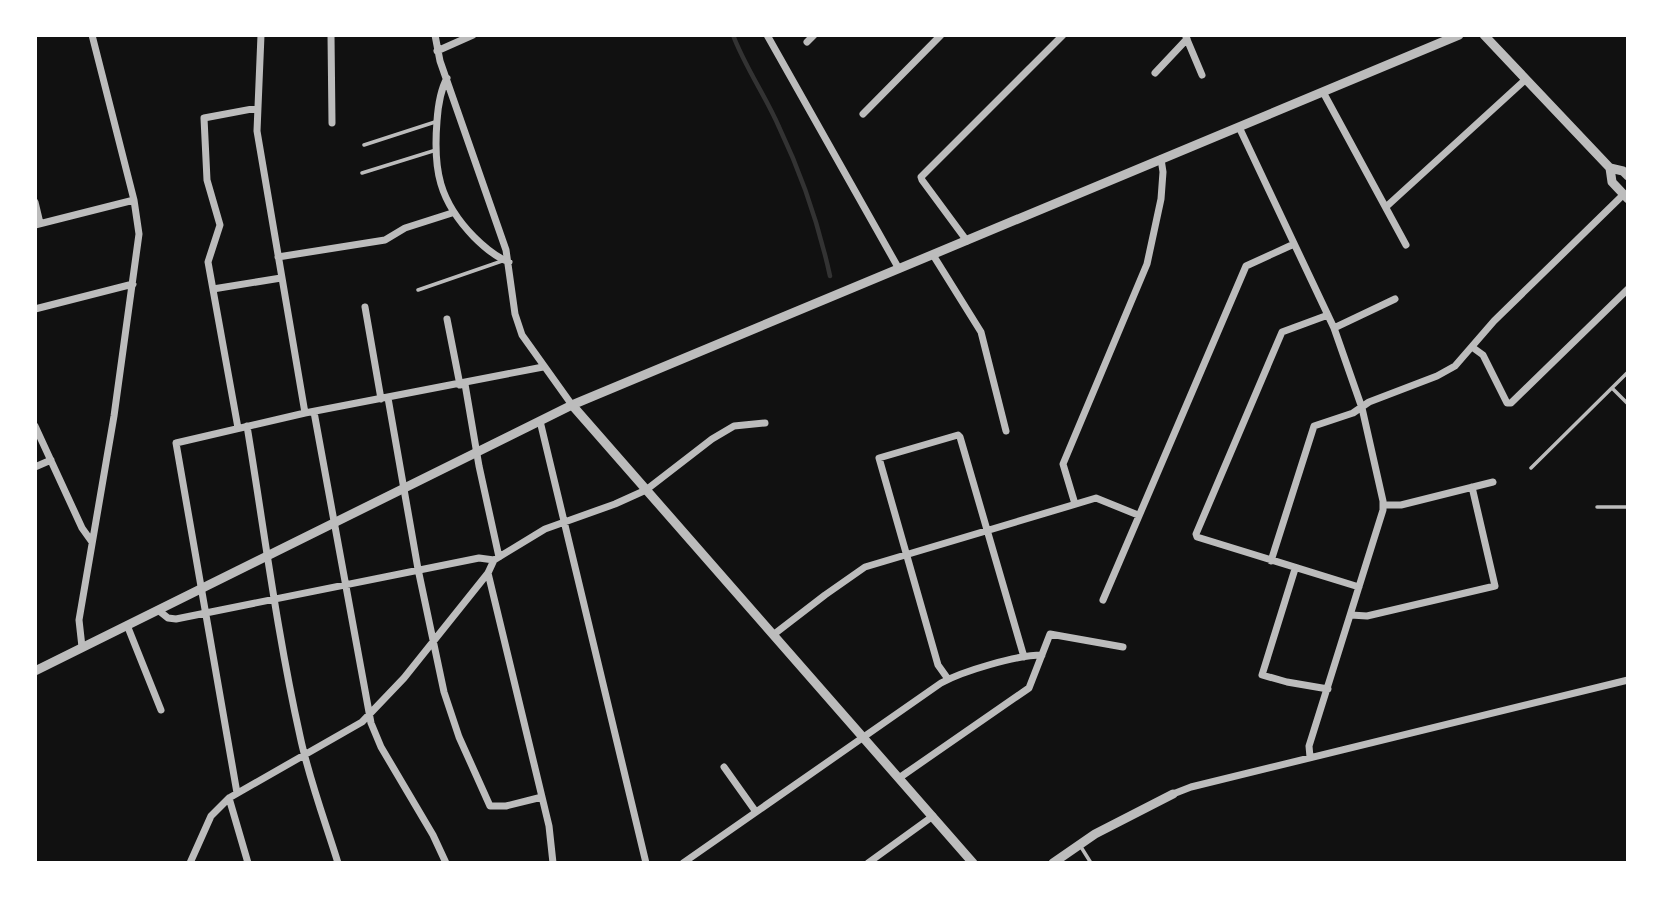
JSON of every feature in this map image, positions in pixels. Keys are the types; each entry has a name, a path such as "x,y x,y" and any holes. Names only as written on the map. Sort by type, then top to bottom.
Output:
{"street":[{"path":"82,647 78,627 114,416 139,226 92,35"},
{"path":"261,35 257,131 305,413"},
{"path":"331,35 332,123"},
{"path":"435,35 437,51 507,261 518,325 526,342 572,405 974,863"},
{"path":"437,51 473,35"},
{"path":"767,35 899,269"},
{"path":"807,42 814,35"},
{"path":"863,114 941,35"},
{"path":"967,240 921,177 1063,35"},
{"path":"35,671 572,405 1459,35"},
{"path":"1484,35 1610,168 1623,171 1628,176"},
{"path":"1154,73 1186,37 1202,75"},
{"path":"447,78 436,122 436,150 443,192 452,213 484,247 507,261"},
{"path":"1387,206 1526,79"},
{"path":"1323,92 1406,245"},
{"path":"237,428 208,262 220,225 207,180 204,118 257,108"},
{"path":"1239,127 1334,328 1362,408 1383,505 1309,746 1310,757"},
{"path":"1074,504 1063,464 1147,264 1162,192 1161,159"},
{"path":"1271,561 1314,426 1353,413 1369,402 1449,370 1494,321 1627,199 1612,182 1610,168"},
{"path":"35,202 38,224 134,200"},
{"path":"278,257 385,240 405,228 452,213"},
{"path":"1103,600 1246,266 1294,244"},
{"path":"933,255 981,332 1006,431"},
{"path":"213,289 281,278"},
{"path":"35,309 133,284"},
{"path":"1472,347 1483,355 1507,403 1511,403 1628,289"},
{"path":"1334,328 1395,299"},
{"path":"365,307 449,712 490,806 506,806 542,797"},
{"path":"1328,315 1282,332 1195,534 1196,537 1295,569 1359,587"},
{"path":"447,319 477,452 496,559"},
{"path":"237,793 176,443 305,413 543,368"},
{"path":"314,412 373,730 446,863"},
{"path":"540,421 646,863"},
{"path":"190,863 211,816 229,798 356,726 369,715 398,685 488,573 496,559 545,529 646,490 712,439 734,426 765,423"},
{"path":"35,425 82,528 92,542"},
{"path":"247,426 274,599 304,755 338,863"},
{"path":"948,679 938,665 879,458 958,435 1024,657"},
{"path":"35,467 51,460"},
{"path":"1383,505 1401,505 1493,482"},
{"path":"1351,615 1367,616 1495,586 1472,487"},
{"path":"773,635 860,570 1100,498 1138,515"},
{"path":"158,610 171,619 418,569 479,558 496,559"},
{"path":"1295,569 1262,675 1328,689"},
{"path":"488,573 542,797 554,863"},
{"path":"127,625 161,710"},
{"path":"900,778 1029,688 1052,633 1123,647"},
{"path":"683,863 948,679 1024,657 1042,655"},
{"path":"1053,863 1102,830 1191,787 1628,680"},
{"path":"724,767 756,812"},
{"path":"229,798 248,863"},
{"path":"867,863 933,816"}],"lane":[{"path":"364,145 436,122"},
{"path":"362,173 436,150"},
{"path":"418,290 507,261"},
{"path":"1531,468 1628,372"},
{"path":"1612,388 1628,404"},
{"path":"1597,506 1628,507"},
{"path":"1079,845 1091,863"}],"waterway":[{"path":"733,35 795,163 815,219 830,276"}]}
